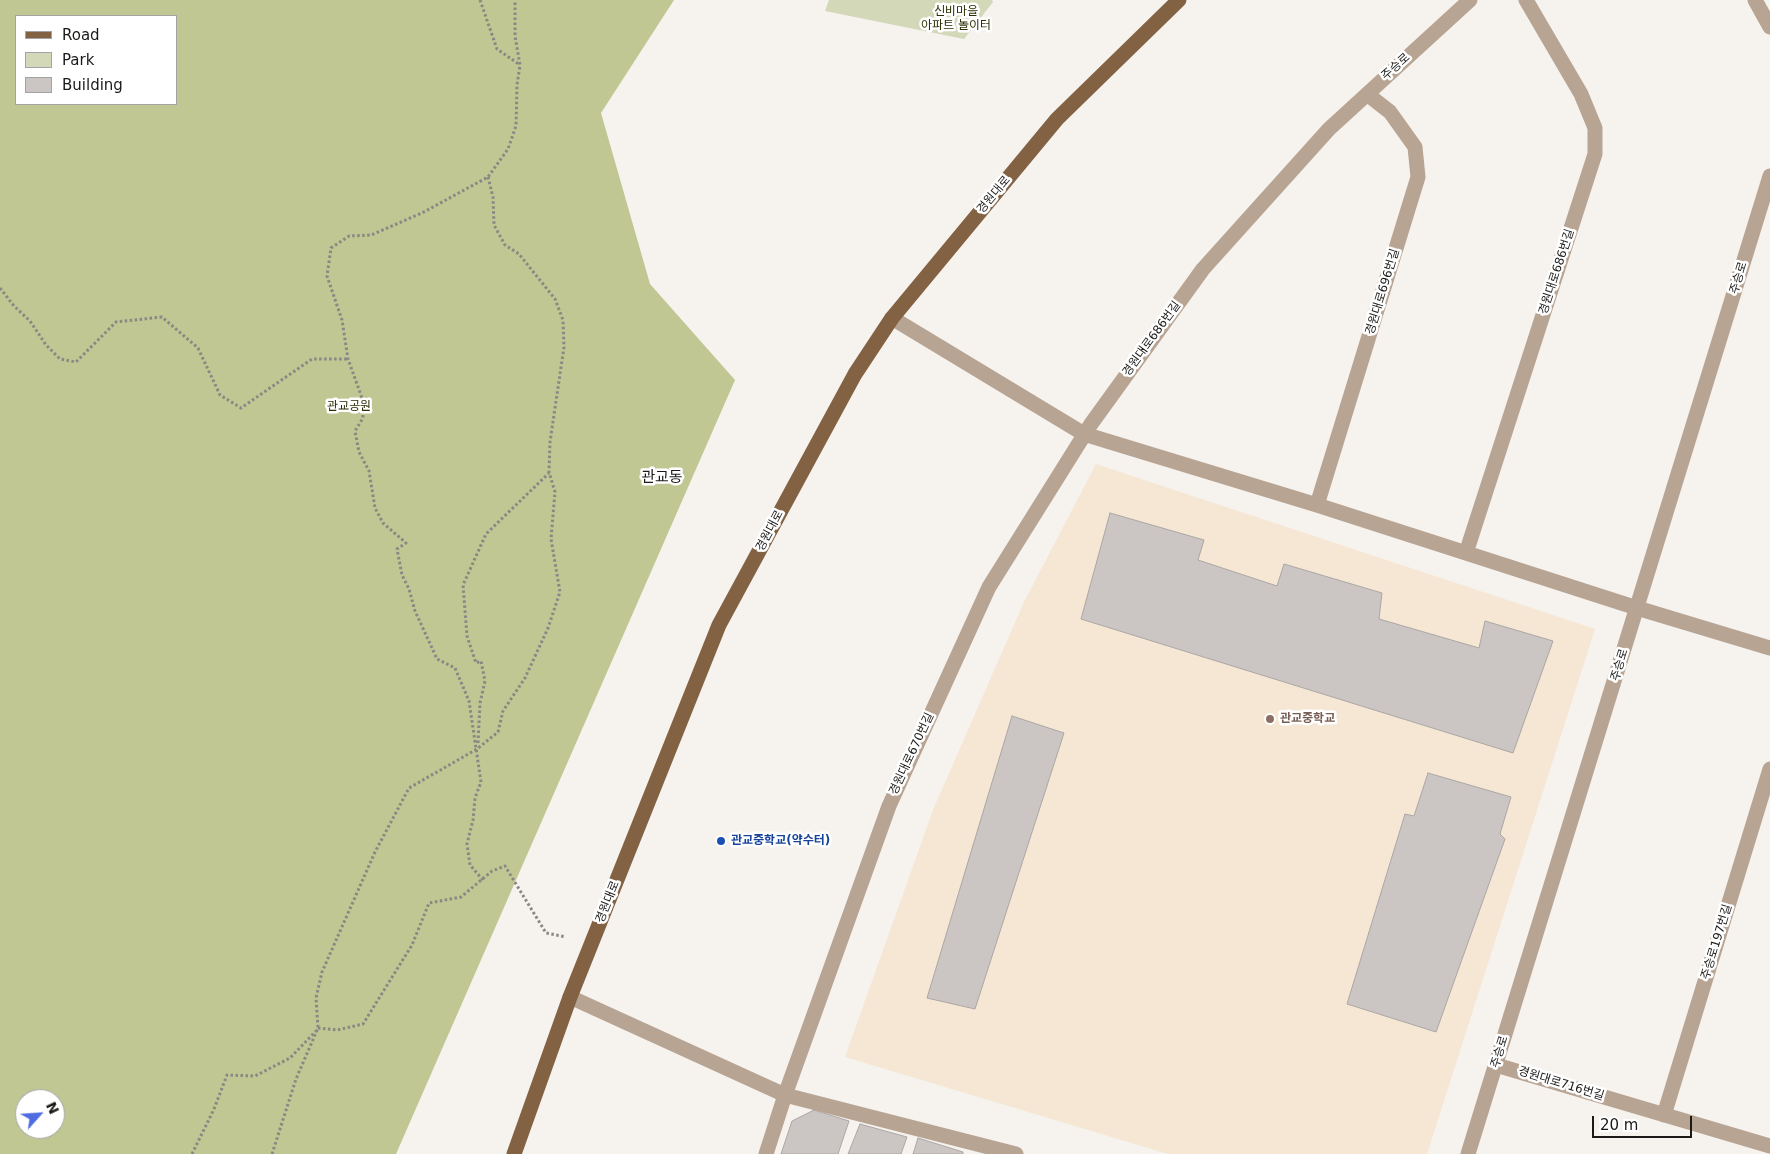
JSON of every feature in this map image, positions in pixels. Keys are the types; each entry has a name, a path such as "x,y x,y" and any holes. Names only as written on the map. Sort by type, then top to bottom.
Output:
{"main road":[{"name":"경원대로","path":"514,1154 570,997 719,625 855,374 892,318 1058,119 1179,0"}],"street":[{"name":"주승로","path":"1367,94 1470,0"},
{"name":"경원대로686번길","path":"1466,553 1595,154 1595,128 1581,94 1526,0"},
{"path":"1756,0 1770,27"},
{"name":"경원대로686번길","path":"1084,434 1203,269 1329,129 1367,94"},
{"name":"경원대로696번길","path":"1317,505 1418,177 1415,147 1390,112 1367,94"},
{"name":"주승로","path":"1468,1154 1770,176"},
{"path":"892,318 1084,434 1317,505 1637,608 1770,648"},
{"name":"경원대로670번길","path":"766,1154 785,1095 888,806 989,587 1084,434"},
{"name":"주승로197번길","path":"1664,1115 1770,769"},
{"path":"570,997 785,1095 1016,1154"},
{"name":"경원대로716번길","path":"1496,1065 1770,1146"}],"path":[{"path":"480,0 497,49 520,65"},
{"path":"483,880 470,865 467,844 473,820 475,798 481,782 469,701 455,668 437,659 415,611 409,589 402,576 397,549 406,543 383,523 375,508 369,471 359,452 355,431 363,418 362,398 348,359 342,320 327,276 331,248 349,236 371,235 422,213 488,177 508,149 516,126 517,85 520,65 516,36 515,0"},
{"path":"272,1154 296,1079 318,1028 316,998 322,972 375,852 409,788 477,748 498,732 503,711 525,678 548,628 560,592 551,539 555,492 549,473 550,442 564,348 563,320 555,299 519,254 505,245 494,225 493,197 488,177"},
{"path":"0,288 14,306 30,320 46,345 60,359 76,362 116,322 162,317 198,348 220,395 241,408 312,359 348,359"},
{"path":"477,748 480,703 485,681 480,660 476,663 467,636 463,585 486,534 549,473"},
{"path":"318,1028 337,1030 363,1024 412,946 430,903 461,897 492,871 505,866 546,933 592,942"},
{"path":"192,1154 214,1109 227,1075 255,1076 290,1058 318,1028"}],"shaded area":[{"name":"관교중학교","path":"1096,464 1595,629 1427,1154 1168,1154 845,1057 933,810 1024,602"}],"green space":[{"name":"관교공원","path":"0,0 674,0 601,113 650,284 735,380 396,1154 0,1154"},
{"name":"신비마을 아파트 놀이터","path":"829,0 992,0 993,2 964,39 825,11"}],"building":[{"path":"1110,513 1204,540 1198,560 1277,586 1284,564 1382,593 1379,619 1479,648 1485,621 1553,641 1513,753 1081,619"},
{"path":"1012,716 1064,733 975,1009 927,998"},
{"path":"1428,773 1511,797 1500,834 1505,839 1436,1032 1347,1004 1405,814 1414,816"},
{"path":"814,1110 849,1121 838,1154 781,1154 792,1121"},
{"path":"860,1124 907,1137 901,1154 848,1154"},
{"path":"918,1138 963,1152 963,1154 913,1154"}],"place":[{"name":"관교중학교","path":"1270,719"},
{"name":"관교중학교(약수터)","path":"721,841"}],"district":[{"name":"관교동","path":"662,478"}]}
